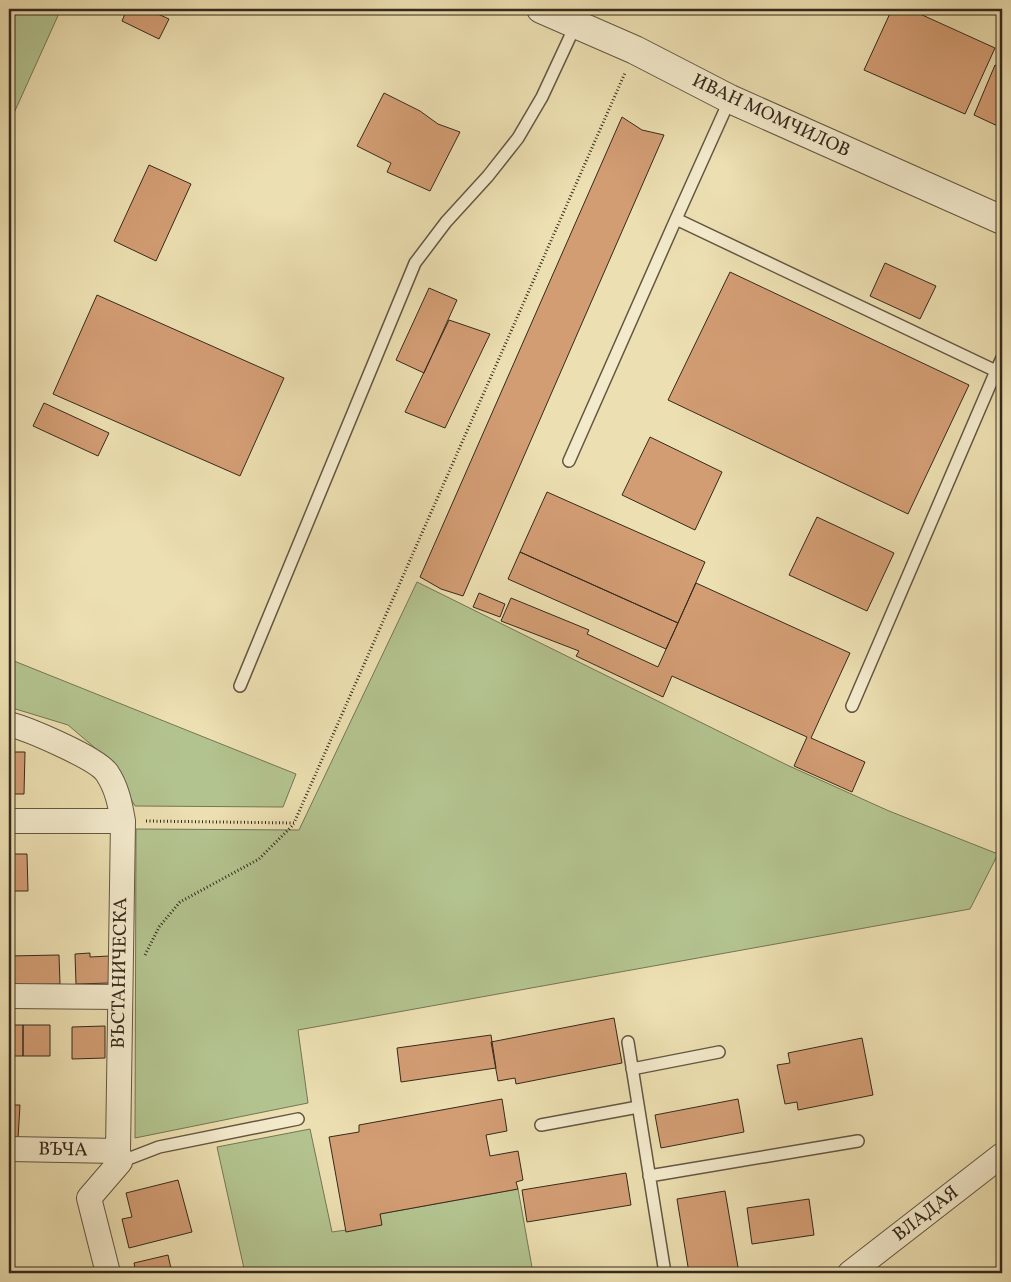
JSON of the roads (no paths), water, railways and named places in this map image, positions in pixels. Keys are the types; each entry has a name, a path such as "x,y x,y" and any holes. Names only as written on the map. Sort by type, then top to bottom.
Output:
{"street":[{"name":"ИВАН МОМЧИЛОВ","path":"541,9 635,50 730,99 1002,220"},
{"name":"ВЪСТАНИЧЕСКА","path":"9,724 34,733 106,771 118,795 123,821 119,1156"},
{"path":"9,821 123,821"},
{"path":"9,996 120,991"},
{"name":"ВЪЧА","path":"9,1149 119,1156"},
{"name":"ВЛАДАЯ","path":"850,1273 1002,1155"},
{"path":"108,1273 89,1198 119,1156"}],"lane":[{"path":"240,686 416,263 446,222 488,176 518,138 542,97 576,24"},
{"path":"569,462 730,99"},
{"path":"676,219 996,371"},
{"path":"852,706 1002,358"},
{"path":"628,1042 665,1273"},
{"path":"632,1069 719,1052"},
{"path":"541,1125 638,1107"},
{"path":"119,1156 298,1119"},
{"path":"649,1176 858,1141"}]}
